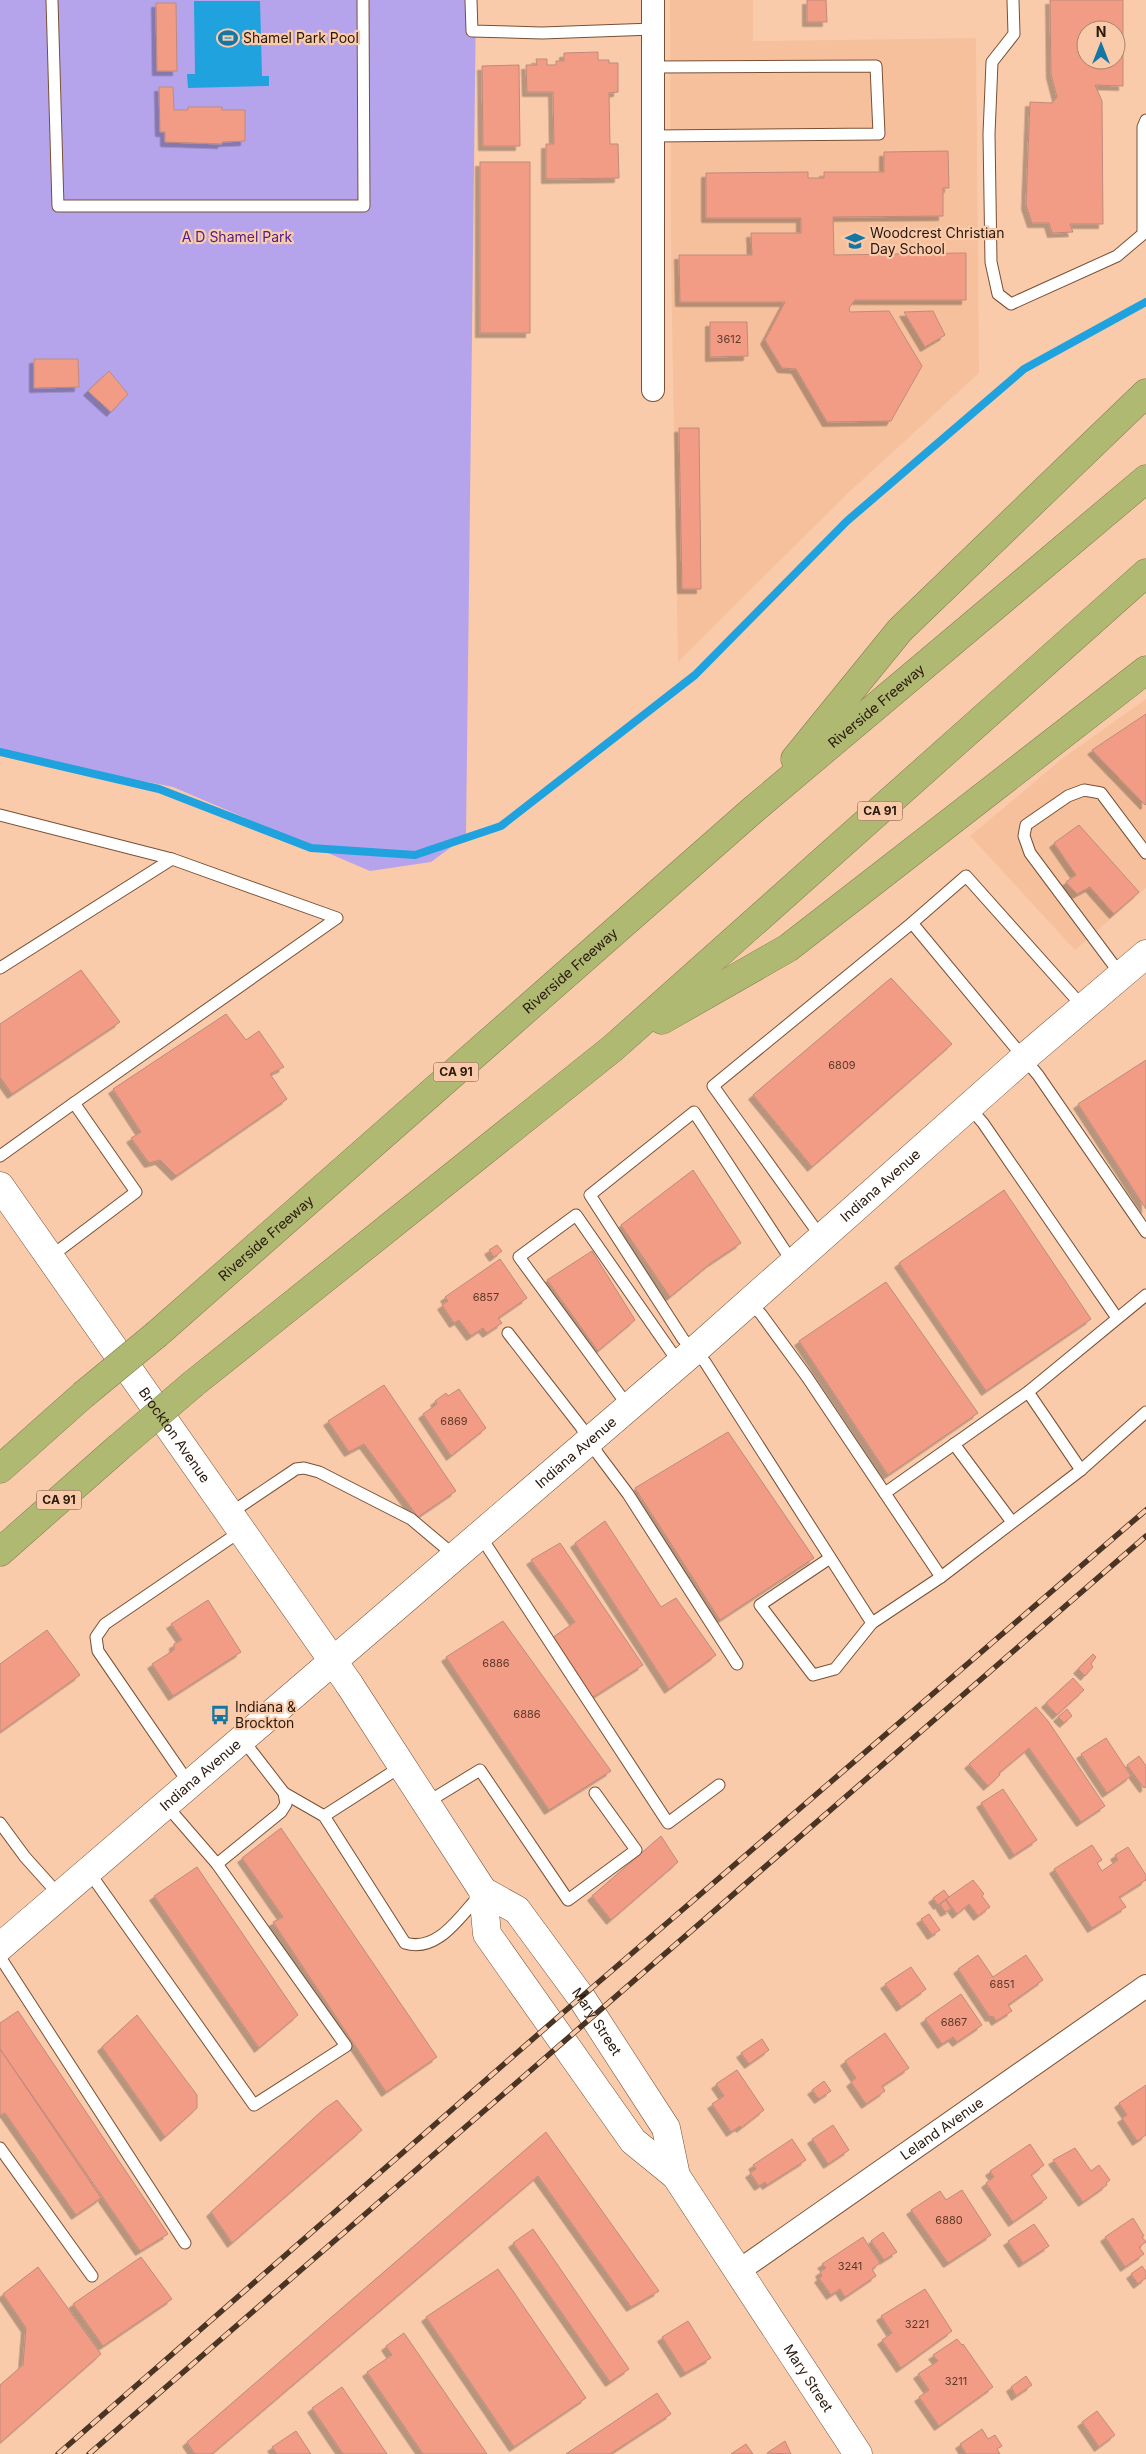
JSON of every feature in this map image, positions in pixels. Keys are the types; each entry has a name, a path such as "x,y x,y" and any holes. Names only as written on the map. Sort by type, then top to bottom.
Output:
{"highway":[{"path":"754,809 900,630 1146,393"},
{"name":"Riverside Freeway","path":"0,1469 83,1395 157,1334 754,809 1146,479"},
{"name":"CA 91","path":"0,1552 194,1384 613,1048 1146,573"},
{"path":"613,1048 788,948 1146,670"}],"main road":[{"name":"Indiana Avenue","path":"0,1948 243,1740 341,1673 455,1556 628,1406 685,1351 749,1303 789,1257 821,1237 1025,1057 1146,954"},
{"name":"Brockton Avenue","path":"0,1186 341,1673"},
{"name":"Mary Street","path":"341,1673 483,1892 487,1934 633,2141 676,2176 858,2454"},
{"name":"Mary Street","path":"483,1892 517,1910 580,1997 666,2128 676,2176"}],"street":[{"path":"653,0 653,390"},
{"name":"Leland Avenue","path":"738,2272 1146,1986"}],"lane":[{"path":"52,0 58,206 364,206 363,0"},
{"path":"471,0 472,31 542,34 653,29"},
{"path":"1013,0 1014,34 992,62 989,134 991,262 998,294 1011,304 1117,256 1142,234 1142,127 1146,120"},
{"path":"654,67 876,66 879,134 654,136"},
{"path":"1121,975 1030,853 1024,836 1026,825 1068,796 1084,790 1101,793 1146,853"},
{"path":"0,815 172,859 337,918 0,1156"},
{"path":"0,968 172,859"},
{"path":"821,1237 713,1086 912,923 966,876 1083,1007"},
{"path":"912,923 1025,1057 1146,1232"},
{"path":"50,1258 136,1192 74,1103"},
{"path":"969,1107 983,1123 1117,1318"},
{"path":"685,1351 590,1195 694,1112 789,1257"},
{"path":"628,1406 519,1258 576,1215 685,1351 705,1362 872,1623"},
{"path":"885,1493 1028,1392 1146,1295"},
{"path":"749,1303 761,1314 807,1377 940,1577"},
{"path":"508,1333 628,1494 738,1664"},
{"path":"1028,1392 1081,1470"},
{"path":"830,1558 760,1605 813,1675 835,1670 872,1623 940,1577 1081,1470 1146,1412"},
{"path":"954,1444 1012,1522"},
{"path":"190,1786 98,1651 96,1637 105,1624 235,1523 286,1475 304,1468 319,1472 411,1519 455,1556"},
{"path":"479,1534 668,1823 720,1786"},
{"path":"243,1740 284,1793 324,1816 405,1943 414,1946 426,1945 441,1937 483,1892"},
{"path":"324,1816 402,1766"},
{"path":"426,1803 480,1770 568,1900 636,1850 595,1793"},
{"path":"217,1864 282,1812 286,1804 284,1793"},
{"path":"89,1872 254,2105 346,2046 217,1864 166,1805"},
{"path":"0,1823 60,1896"},
{"path":"0,1957 185,2243"},
{"path":"0,2148 92,2276"}],"shaded area":[{"path":"670,0 753,0 753,41 976,38 979,373 846,495 678,662 671,263"},
{"path":"1146,699 1146,888 1075,950 970,836 1063,758"}],"green space":[{"name":"A D Shamel Park","path":"0,0 476,0 466,836 431,862 370,871 173,787 0,752"}],"water":[{"name":"Shamel Park Pool","path":"194,1 260,1 262,76 269,76 269,86 188,88 187,74 195,74"}],"building":[{"path":"807,0 826,0 827,22 807,22"},
{"path":"1050,0 1123,0 1123,20 1076,20 1076,70 1123,70 1123,86 1095,85 1102,101 1103,224 1070,224 1073,232 1052,233 1049,223 1032,223 1026,205 1030,102 1052,103 1057,97 1051,74"},
{"path":"156,3 176,3 177,71 157,71"},
{"path":"598,52 598,60 609,60 609,63 618,63 618,92 609,93 610,144 618,144 619,178 546,179 546,144 554,144 553,92 527,92 526,65 537,65 536,59 547,59 547,65 556,65 556,61 564,61 564,53"},
{"path":"519,65 520,146 483,146 482,66"},
{"path":"159,87 173,87 174,110 188,110 188,107 222,107 222,110 245,110 245,141 222,142 222,144 165,142 165,132 160,132"},
{"path":"948,151 949,188 943,188 943,216 833,217 834,255 966,253 966,300 855,300 849,308 850,312 889,311 922,366 891,421 827,422 796,369 782,368 765,340 785,302 680,302 679,255 752,255 751,233 801,233 801,218 706,218 706,173 808,172 808,178 824,178 824,172 884,172 884,152"},
{"path":"480,162 530,162 530,333 480,333"},
{"path":"933,311 945,335 925,347 904,312"},
{"path":"710,322 747,322 748,356 710,357"},
{"path":"34,359 78,359 79,387 34,388"},
{"path":"109,371 128,394 111,412 88,391"},
{"path":"679,428 699,428 701,589 682,589"},
{"path":"1146,714 1146,804 1145,805 1092,750"},
{"path":"1079,825 1139,892 1114,914 1090,887 1077,894 1066,882 1076,875 1054,843"},
{"path":"81,970 120,1022 12,1094 0,1077 0,1024"},
{"path":"891,978 952,1044 812,1167 753,1095"},
{"path":"226,1014 246,1040 259,1031 284,1067 270,1074 287,1099 176,1176 160,1160 149,1163 131,1138 141,1132 113,1089"},
{"path":"1146,1060 1146,1209 1078,1104"},
{"path":"693,1170 741,1243 711,1263 670,1297 621,1225"},
{"path":"1004,1190 1091,1319 986,1391 899,1263"},
{"path":"497,1245 502,1251 494,1257 489,1250"},
{"path":"592,1251 635,1320 598,1351 547,1280"},
{"path":"500,1259 527,1298 498,1318 502,1323 487,1333 483,1328 471,1336 459,1320 454,1323 442,1305 448,1301 445,1297"},
{"path":"886,1282 978,1413 888,1475 799,1341"},
{"path":"384,1385 456,1491 418,1517 364,1444 349,1452 328,1421"},
{"path":"459,1389 486,1428 451,1456 423,1414 437,1404 435,1401 446,1393 448,1396"},
{"path":"728,1432 814,1558 720,1620 635,1488"},
{"path":"605,1521 661,1607 676,1598 716,1655 669,1689 575,1543"},
{"path":"560,1543 643,1665 590,1699 552,1638 575,1622 531,1560"},
{"path":"208,1600 241,1652 173,1696 152,1664 174,1650 174,1644 182,1640 171,1624"},
{"path":"503,1621 611,1771 549,1810 446,1657"},
{"path":"47,1630 80,1675 0,1732 0,1664"},
{"path":"1093,1654 1096,1657 1091,1664 1093,1667 1085,1676 1078,1669"},
{"path":"1073,1678 1084,1690 1057,1715 1046,1703"},
{"path":"1036,1707 1048,1721 1105,1806 1081,1822 1029,1748 999,1773 1000,1775 988,1786 969,1764"},
{"path":"1067,1709 1072,1716 1064,1723 1058,1717"},
{"path":"1106,1738 1131,1776 1107,1793 1081,1754"},
{"path":"1139,1756 1146,1766 1146,1787 1144,1788 1127,1765"},
{"path":"1003,1789 1037,1840 1014,1855 981,1803"},
{"path":"281,1828 437,2057 386,2092 273,1922 283,1917 242,1858"},
{"path":"661,1836 678,1862 611,1920 592,1896"},
{"path":"1092,1845 1102,1860 1097,1863 1102,1871 1118,1860 1115,1855 1128,1847 1146,1875 1146,1880 1119,1897 1126,1907 1092,1928 1054,1869"},
{"path":"197,1867 298,2015 259,2048 154,1896"},
{"path":"973,1880 984,1894 982,1896 990,1907 978,1916 969,1904 957,1914 946,1899"},
{"path":"944,1890 949,1897 938,1905 933,1898"},
{"path":"946,1900 951,1909 945,1912 940,1904"},
{"path":"929,1914 940,1930 932,1935 921,1919"},
{"path":"978,1955 993,1977 1026,1955 1043,1980 1008,2005 1012,2011 996,2021 993,2016 990,2017 958,1969"},
{"path":"911,1967 926,1989 901,2007 885,1984"},
{"path":"961,1994 982,2025 957,2042 953,2037 942,2044 925,2019"},
{"path":"18,2011 168,2234 140,2251 0,2049 0,2023"},
{"path":"137,2015 197,2095 197,2108 165,2137 102,2047"},
{"path":"885,2033 909,2068 882,2086 885,2091 866,2104 851,2082 856,2078 845,2061"},
{"path":"762,2039 769,2050 749,2064 741,2053"},
{"path":"0,2049 101,2198 76,2215 5,2113 0,2115"},
{"path":"737,2070 764,2110 741,2128 740,2126 731,2132 712,2104 724,2096 716,2084"},
{"path":"824,2081 831,2091 819,2099 812,2090"},
{"path":"1146,2085 1146,2135 1137,2141 1122,2118 1127,2115 1119,2103"},
{"path":"337,2100 362,2130 232,2243 211,2212 324,2109"},
{"path":"833,2125 849,2150 828,2164 812,2139"},
{"path":"546,2132 659,2291 631,2307 538,2176 212,2454 195,2454 187,2442"},
{"path":"792,2139 806,2160 767,2185 765,2182 759,2186 750,2173 756,2169 753,2165"},
{"path":"1030,2144 1044,2165 1031,2175 1047,2198 1013,2222 986,2183 994,2177 990,2171"},
{"path":"1075,2148 1091,2171 1099,2165 1110,2180 1106,2183 1107,2185 1083,2202 1053,2160"},
{"path":"962,2190 991,2235 948,2263 911,2210 940,2191 946,2200"},
{"path":"1133,2218 1146,2242 1139,2247 1144,2254 1125,2267 1105,2237"},
{"path":"1034,2224 1049,2246 1023,2263 1008,2241"},
{"path":"533,2229 629,2369 610,2382 513,2243"},
{"path":"883,2232 897,2252 884,2260 871,2241"},
{"path":"863,2237 880,2263 872,2269 876,2276 845,2297 840,2289 831,2295 819,2278 822,2276 820,2272 826,2268 822,2264"},
{"path":"141,2257 172,2299 103,2346 73,2304"},
{"path":"1142,2266 1146,2272 1146,2278 1138,2284 1131,2274"},
{"path":"38,2267 101,2354 0,2443 0,2385 23,2365 26,2328 3,2294"},
{"path":"498,2269 586,2398 514,2447 426,2317"},
{"path":"925,2289 952,2331 901,2368 882,2340 892,2333 881,2316"},
{"path":"688,2321 711,2358 685,2373 662,2337"},
{"path":"404,2333 487,2454 423,2454 367,2372 392,2355 386,2346"},
{"path":"957,2339 963,2344 993,2387 939,2426 919,2397 929,2390 918,2374 938,2361 933,2355"},
{"path":"1026,2376 1032,2385 1016,2396 1011,2387"},
{"path":"342,2387 387,2454 343,2454 312,2408"},
{"path":"657,2393 671,2414 610,2454 566,2454"},
{"path":"1097,2411 1115,2435 1099,2447 1082,2422"},
{"path":"982,2429 988,2439 995,2435 1002,2446 997,2449 1000,2454 966,2454 960,2444"},
{"path":"296,2431 311,2454 277,2454 272,2447"},
{"path":"785,2441 791,2454 767,2453"},
{"path":"746,2444 753,2454 731,2454"}],"waterway":[{"path":"0,752 159,789 311,848 415,855 501,826 695,675 847,521 1024,369 1146,302"}],"railway":[{"path":"58,2454 550,2024 1146,1510"},
{"path":"89,2454 1146,1536"}],"place":[{"name":"Shamel Park Pool","path":"228,38"},
{"name":"Woodcrest Christian Day School","path":"855,241"},
{"name":"Indiana & Brockton","path":"220,1715"}]}
